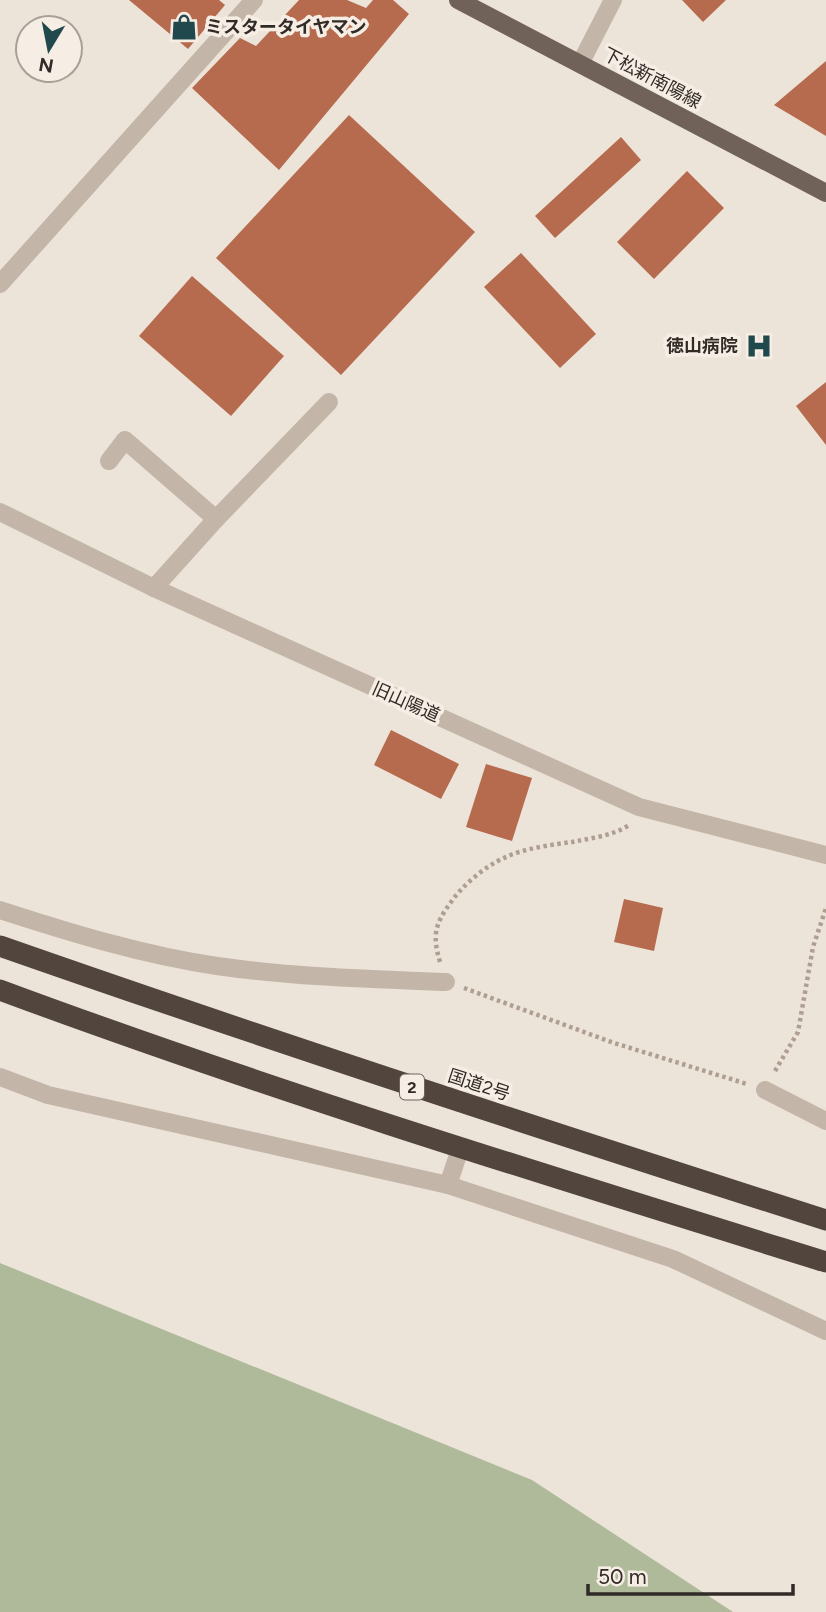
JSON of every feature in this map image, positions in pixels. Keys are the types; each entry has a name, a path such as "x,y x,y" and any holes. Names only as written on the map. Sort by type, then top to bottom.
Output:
{"highway":[{"name":"国道2号","path":"0,946 479,1109 826,1220"},
{"path":"0,990 136,1041 460,1149 826,1262"}],"main road":[{"name":"下松新南陽線","path":"458,0 826,193"}],"street":[{"path":"0,284 254,0"},
{"path":"580,64 613,0"},
{"path":"153,588 329,402"},
{"path":"109,461 125,440 216,519"},
{"name":"旧山陽道","path":"0,512 153,588 639,807 826,855"},
{"path":"0,910 93,940 215,966 325,978 446,982"},
{"path":"0,1077 48,1095 448,1185 673,1259 826,1331"},
{"path":"765,1090 826,1121"},
{"path":"448,1185 460,1149"}],"path":[{"path":"639,807 631,824 621,830 504,858 461,888 437,921 435,946 446,982 614,1043 765,1090 798,1032 813,947 826,908"}],"green space":[{"path":"0,1263 532,1480 733,1612 0,1612"}],"building":[{"name":"ミスタータイヤマン","path":"129,0 219,0 225,5 188,49"},
{"path":"299,0 347,0 366,8 373,0 393,0 409,14 279,170 192,88 240,38 256,46"},
{"path":"682,0 726,0 703,22"},
{"path":"826,61 826,136 774,105"},
{"path":"349,115 475,232 341,375 216,258"},
{"path":"621,137 641,160 555,238 535,216"},
{"path":"687,171 724,208 654,279 617,242"},
{"path":"521,253 596,334 560,368 484,287"},
{"path":"192,276 284,356 231,416 139,336"},
{"path":"826,382 826,445 796,406"},
{"path":"391,730 459,764 441,799 374,765"},
{"path":"486,764 532,778 512,841 466,827"},
{"path":"624,899 663,908 654,951 614,942"}],"place":[{"name":"ミスタータイヤマン","path":"184,27"},
{"name":"徳山病院","path":"759,346"}]}
